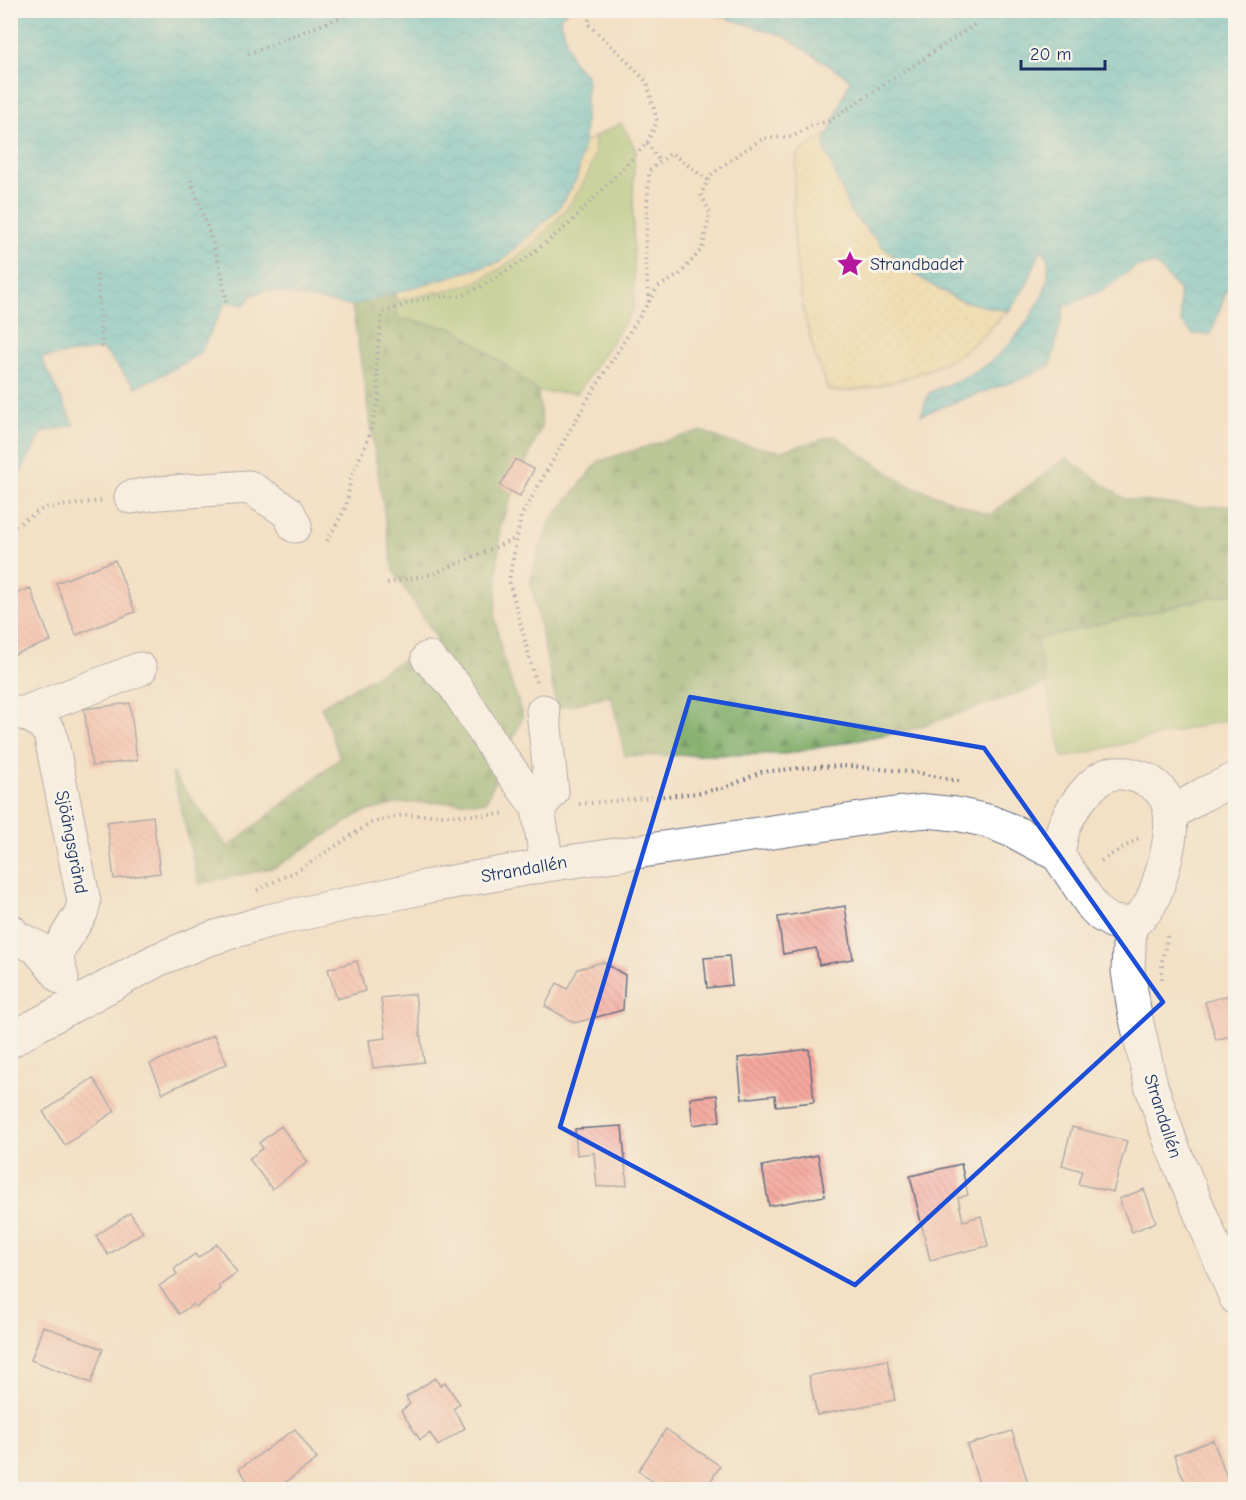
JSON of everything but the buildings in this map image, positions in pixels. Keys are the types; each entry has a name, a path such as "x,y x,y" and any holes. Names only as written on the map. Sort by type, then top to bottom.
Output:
{"street":[{"path":"131,497 249,486 288,512 295,526"},
{"path":"428,658 455,686 498,753 538,808 547,865"},
{"name":"Sjöängsgränd","path":"17,713 140,669"},
{"path":"538,808 552,792 543,711"},
{"name":"Sjöängsgränd","path":"17,713 40,721 50,733 84,902 81,913 59,949 57,960 67,992"},
{"path":"1058,855 1064,825 1076,802 1092,784 1112,773 1128,773 1149,780 1161,792 1168,804 1172,825 1155,895 1143,915 1130,924"},
{"path":"1171,814 1204,794 1236,779"},
{"name":"Strandallén","path":"10,1041 67,992 206,940 258,924 418,888 547,865 895,814 927,812 956,814 988,821 1015,832 1058,855 1093,907 1101,915 1113,922 1130,924 1128,971 1134,1010 1151,1085 1172,1146 1236,1298"},
{"path":"10,930 17,938 36,947 67,992"}],"path":[{"path":"248,54 358,10"},
{"path":"327,541 346,507 351,477 366,444 379,399 376,363 382,313 433,297 461,296 484,285 524,260 568,225 646,143 657,121 647,82 588,24 592,10"},
{"path":"543,711 509,580 521,516 588,399 658,287 679,275 702,249 710,213 701,194 711,175 764,138 792,137 813,125 829,121 977,23"},
{"path":"646,143 660,162"},
{"path":"649,302 645,256 649,171 671,153 708,180"},
{"path":"191,180 225,285 226,302"},
{"path":"97,274 102,349"},
{"path":"10,529 44,508 131,497"},
{"path":"387,584 433,574 518,538"},
{"path":"1162,984 1162,961 1170,926"}],"highlighted area":[{"path":"690,697 984,748 1163,1002 855,1285 560,1127"}],"green space":[{"path":"621,123 635,148 634,308 578,393 538,392 456,329 397,318 396,300 471,283 508,263 540,237 578,192 590,168 595,137"},
{"path":"395,292 397,318 456,329 538,392 542,425 500,526 495,618 503,658 523,716 486,802 400,803 361,813 276,867 199,884 172,773 228,847 340,758 321,706 438,640 393,570 352,306"},
{"path":"702,431 729,442 780,451 835,436 906,484 989,515 1066,458 1125,499 1198,507 1235,505 1235,592 1036,639 1046,684 910,730 785,754 625,756 611,696 557,708 530,578 550,521 599,461"},
{"path":"1235,592 1235,718 1063,758 1036,639"}],"sand":[{"name":"Strandbadet","path":"828,133 824,146 850,211 884,248 923,280 956,299 1009,311 979,340 951,360 894,382 856,390 829,391 813,348 798,279 793,203 797,154"},
{"path":"595,137 593,160 575,196 546,231 511,261 471,283 396,300 395,292 502,261 577,178 584,143"}],"water":[{"path":"10,11 568,11 560,18 572,61 587,76 584,143 577,178 559,208 502,261 352,306 265,290 252,295 244,305 226,302 200,353 176,368 136,387 102,349 41,358 74,425 42,433 19,476 10,474"},
{"path":"704,11 1235,11 1235,267 1211,334 1193,334 1181,322 1179,290 1156,264 1135,267 1103,290 1064,307 1051,365 1021,379 921,415 929,393 987,364 1023,328 1043,294 1048,277 1048,261 1042,248 1026,286 1009,311 956,299 923,280 884,248 850,211 824,146 850,79 784,36"}],"place":[{"name":"Strandbadet","path":"850,264"}]}
